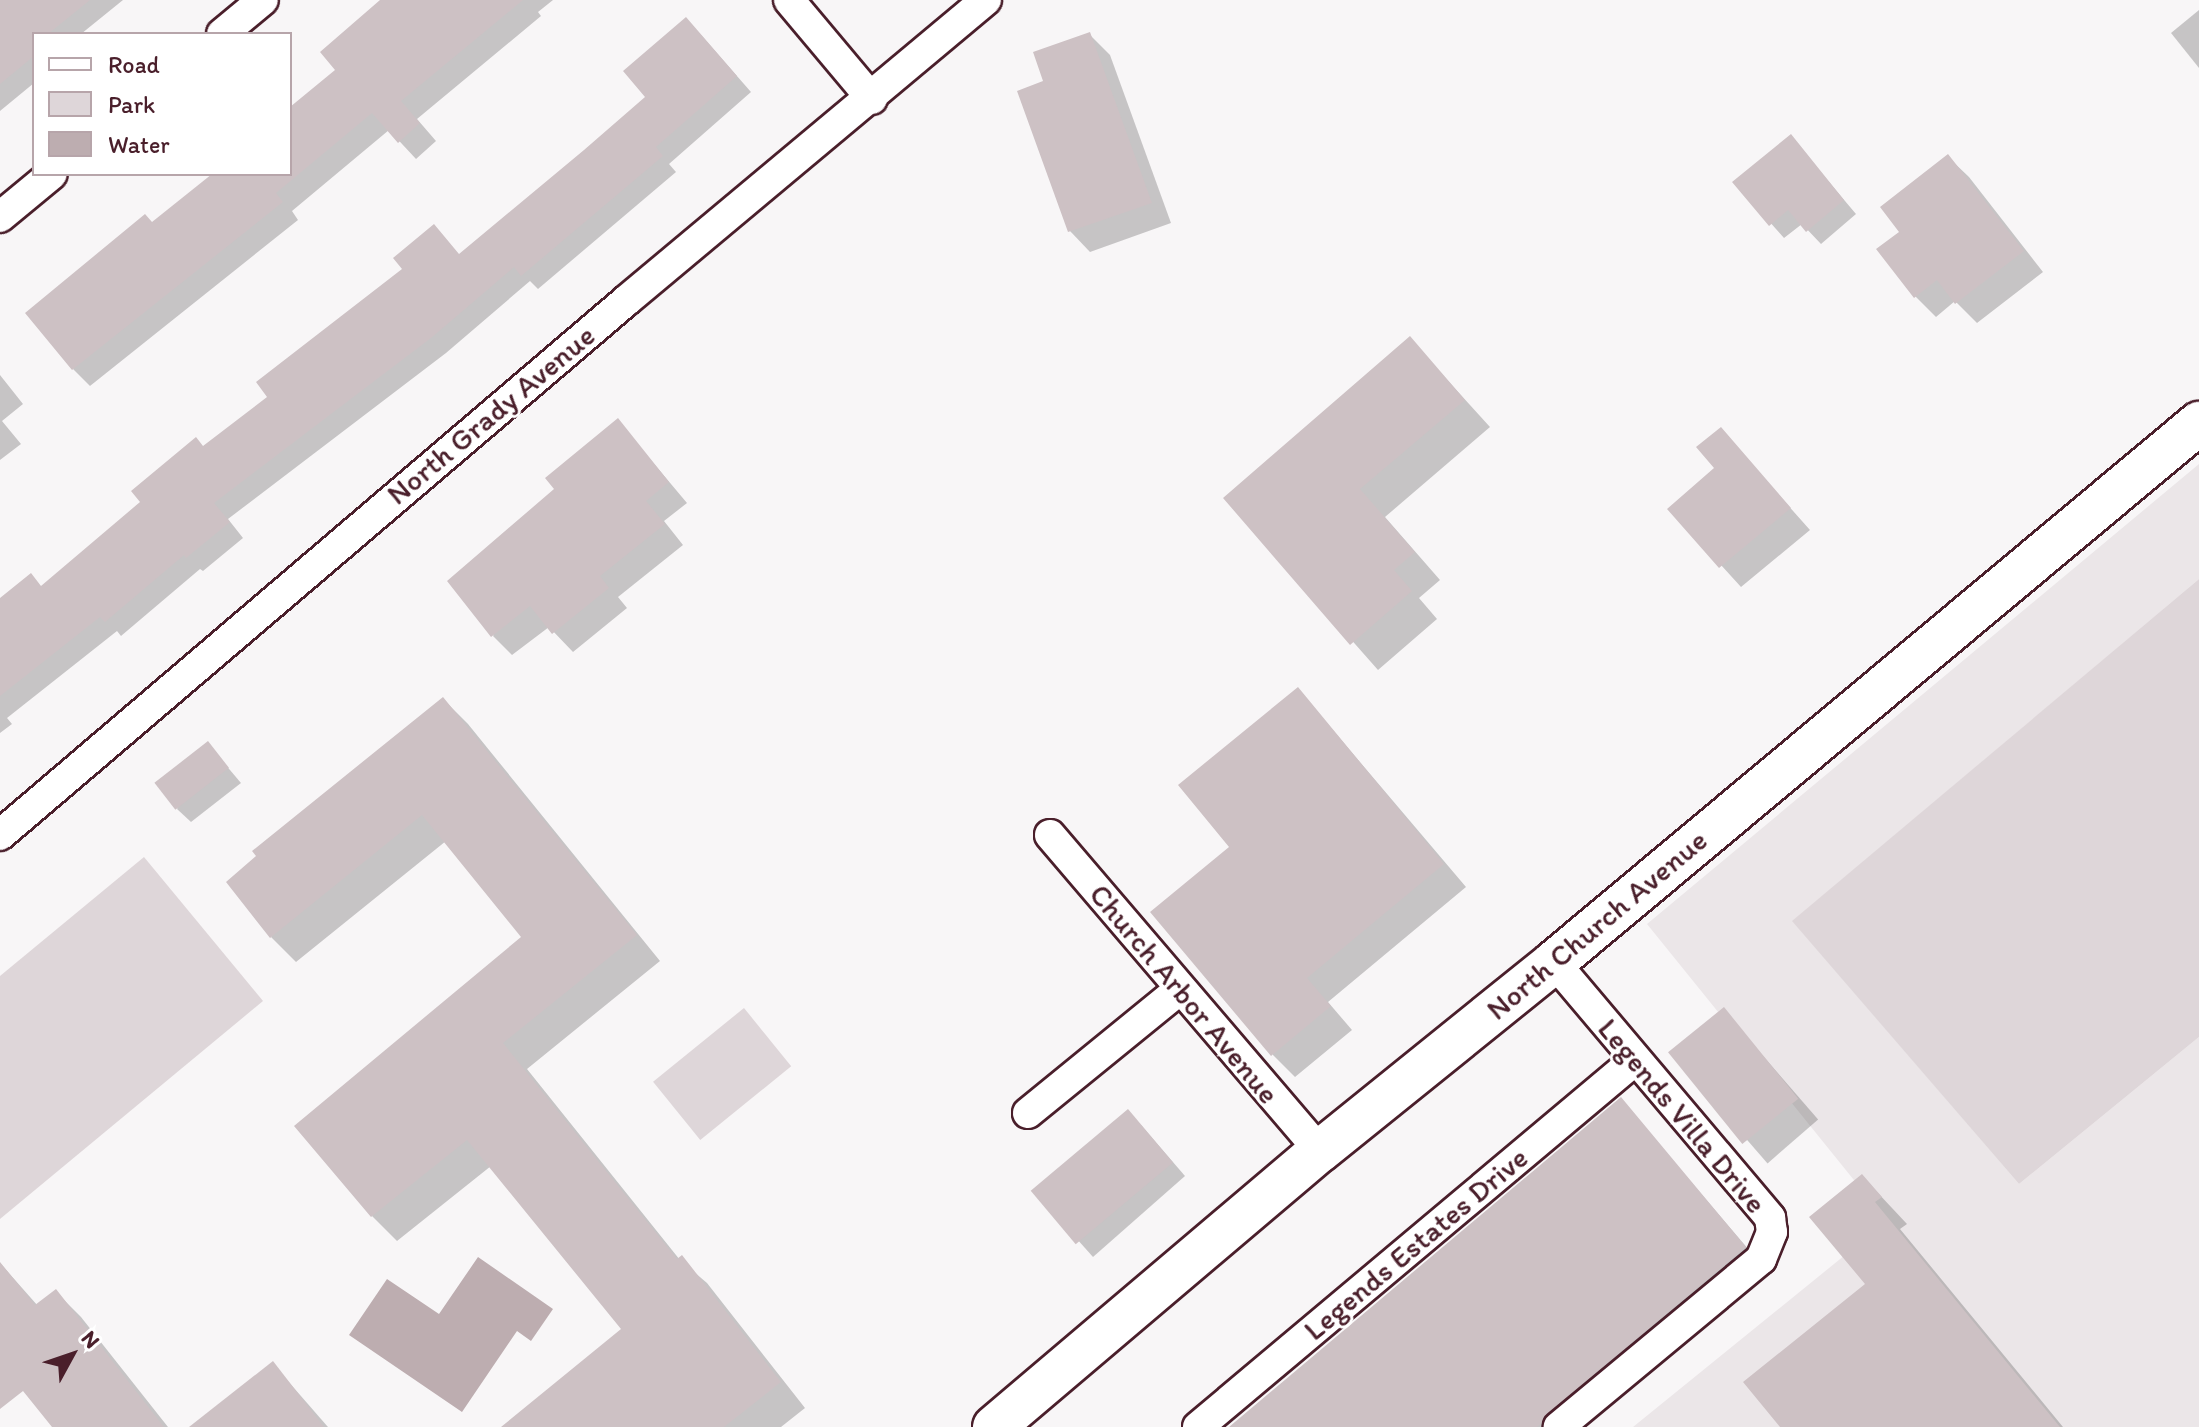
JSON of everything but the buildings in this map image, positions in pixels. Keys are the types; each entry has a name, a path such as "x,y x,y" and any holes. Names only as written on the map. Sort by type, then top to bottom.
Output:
{"street":[{"path":"224,32 263,0"},
{"path":"789,0 872,99"},
{"name":"North Grady Avenue","path":"0,835 614,310 872,99 986,0"},
{"path":"0,217 50,176"},
{"name":"North Church Avenue","path":"994,1427 1320,1151 1554,962 2199,423"},
{"name":"Church Arbor Avenue","path":"1050,835 1179,990 1320,1151"},
{"name":"Legends Villa Drive","path":"1554,962 1770,1218 1772,1232 1761,1259 1559,1427"},
{"path":"1028,1113 1179,990"},
{"name":"Legends Estates Drive","path":"1198,1427 1635,1060"}],"shaded area":[{"path":"2199,464 2199,579 1793,921 2019,1184 2199,1037 2199,1427 1633,1427 1887,1221 1647,924"}],"green space":[{"path":"2199,579 2199,1037 2019,1184 1792,921"},
{"path":"144,857 263,1001 0,1219 0,976"},
{"path":"744,1008 791,1066 700,1140 653,1082"}],"water":[{"path":"478,1257 553,1309 531,1341 517,1331 462,1412 349,1335 387,1279 439,1314"}]}
